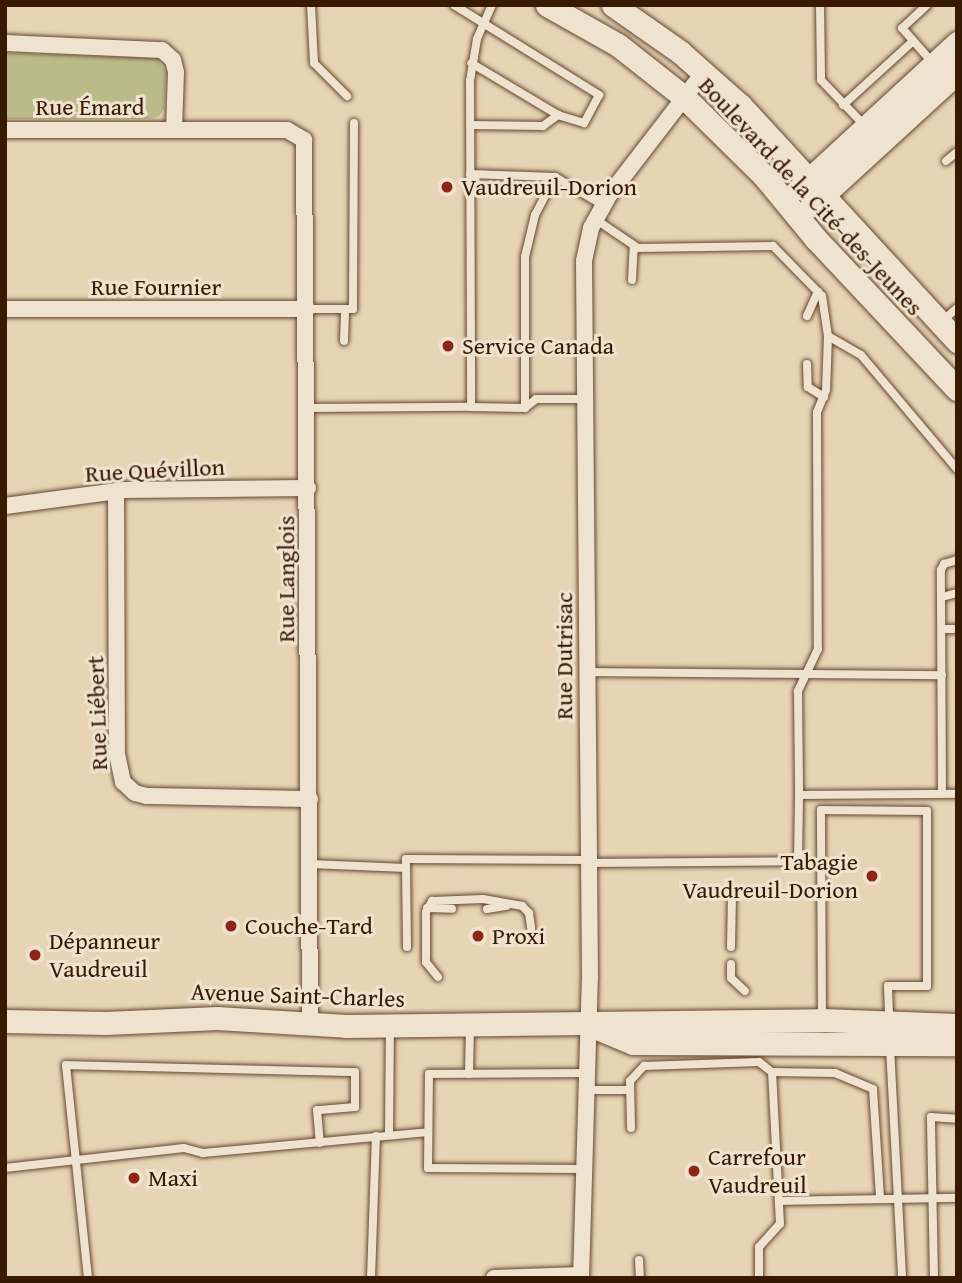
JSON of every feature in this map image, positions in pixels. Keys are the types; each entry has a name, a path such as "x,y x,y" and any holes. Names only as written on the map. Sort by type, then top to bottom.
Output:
{"main road":[{"name":"Boulevard de la Cité-des-Jeunes","path":"547,5 618,45 684,97 792,209 957,389"},
{"name":"Boulevard de la Cité-des-Jeunes","path":"613,5 704,72 816,187 948,316 957,341"},
{"path":"816,187 866,127 957,43"},
{"path":"792,209 957,72"},
{"name":"Avenue Saint-Charles","path":"5,1021 106,1023 217,1018 390,1026 822,1020 957,1044"},
{"name":"Avenue Saint-Charles","path":"589,1025 633,1043 787,1043 957,1025"}],"street":[{"name":"Rue Émard","path":"5,43 162,50 173,60 176,72 174,130"},
{"name":"Rue Dutrisac","path":"581,1276 582,1169 589,1025 583,272 595,219 603,205 704,72"},
{"name":"Rue Émard","path":"5,130 287,130 302,136"},
{"name":"Rue Langlois","path":"302,136 307,155 310,1023"},
{"name":"Rue Fournier","path":"5,309 307,309"},
{"name":"Rue Quévillon","path":"5,506 116,491 308,488"},
{"name":"Rue Liébert","path":"116,491 117,754 122,782 141,795 310,799"},
{"path":"494,1278 581,1276"}],"lane":[{"path":"311,5 314,63 347,96"},
{"path":"454,5 599,95 584,123 558,115 471,63"},
{"path":"471,407 471,63 492,5"},
{"path":"820,5 821,80 866,127"},
{"path":"927,5 902,28 934,64"},
{"path":"843,105 913,41"},
{"path":"470,125 543,126 558,115"},
{"path":"307,309 353,309 354,123"},
{"path":"946,161 957,152"},
{"path":"470,174 555,177 603,205"},
{"path":"525,408 525,257 536,215 555,177"},
{"path":"407,947 406,859 798,861 798,691 818,649 817,412 824,397 828,336 825,302 818,291 773,246 634,247 595,219"},
{"path":"632,280 634,247"},
{"path":"807,316 818,291"},
{"path":"344,341 345,309"},
{"path":"828,336 861,355 957,469"},
{"path":"807,363 808,387 824,397"},
{"path":"308,408 525,408 537,399 582,400"},
{"path":"942,794 942,567 957,560"},
{"path":"942,597 957,593"},
{"path":"942,629 957,629"},
{"path":"587,672 942,675"},
{"path":"799,794 957,794"},
{"path":"822,1020 821,810 927,811 927,986 888,986 902,1278"},
{"path":"310,864 406,868"},
{"path":"731,947 732,897"},
{"path":"438,977 426,962 427,908 436,900 484,899 526,908 531,928"},
{"path":"487,909 507,906"},
{"path":"427,908 453,909"},
{"path":"731,964 731,978 745,991"},
{"path":"786,1020 787,1043"},
{"path":"469,1074 470,1024"},
{"path":"388,1135 390,1026"},
{"path":"631,1128 630,1090 634,1073 651,1064 759,1062 772,1072 835,1073 873,1089 880,1197"},
{"path":"88,1278 66,1065 355,1072 355,1107 317,1110 320,1143"},
{"path":"759,1278 759,1247 780,1224 772,1072"},
{"path":"582,1169 428,1168 429,1074 586,1073"},
{"path":"586,1090 630,1090"},
{"path":"934,1278 931,1117 957,1119"},
{"path":"5,1168 184,1148 203,1153 428,1132"},
{"path":"371,1278 376,1136"},
{"path":"779,1201 932,1196 957,1198"},
{"path":"639,1260 639,1278"}],"green space":[{"path":"5,53 157,58 166,72 164,109 159,116 148,119 5,119"}],"place":[{"name":"Vaudreuil-Dorion","path":"447,187"},
{"name":"Service Canada","path":"448,346"},
{"name":"Tabagie Vaudreuil-Dorion","path":"872,876"},
{"name":"Couche-Tard","path":"231,926"},
{"name":"Proxi","path":"478,936"},
{"name":"Dépanneur Vaudreuil","path":"35,955"},
{"name":"Carrefour Vaudreuil","path":"694,1171"},
{"name":"Maxi","path":"134,1178"}]}
